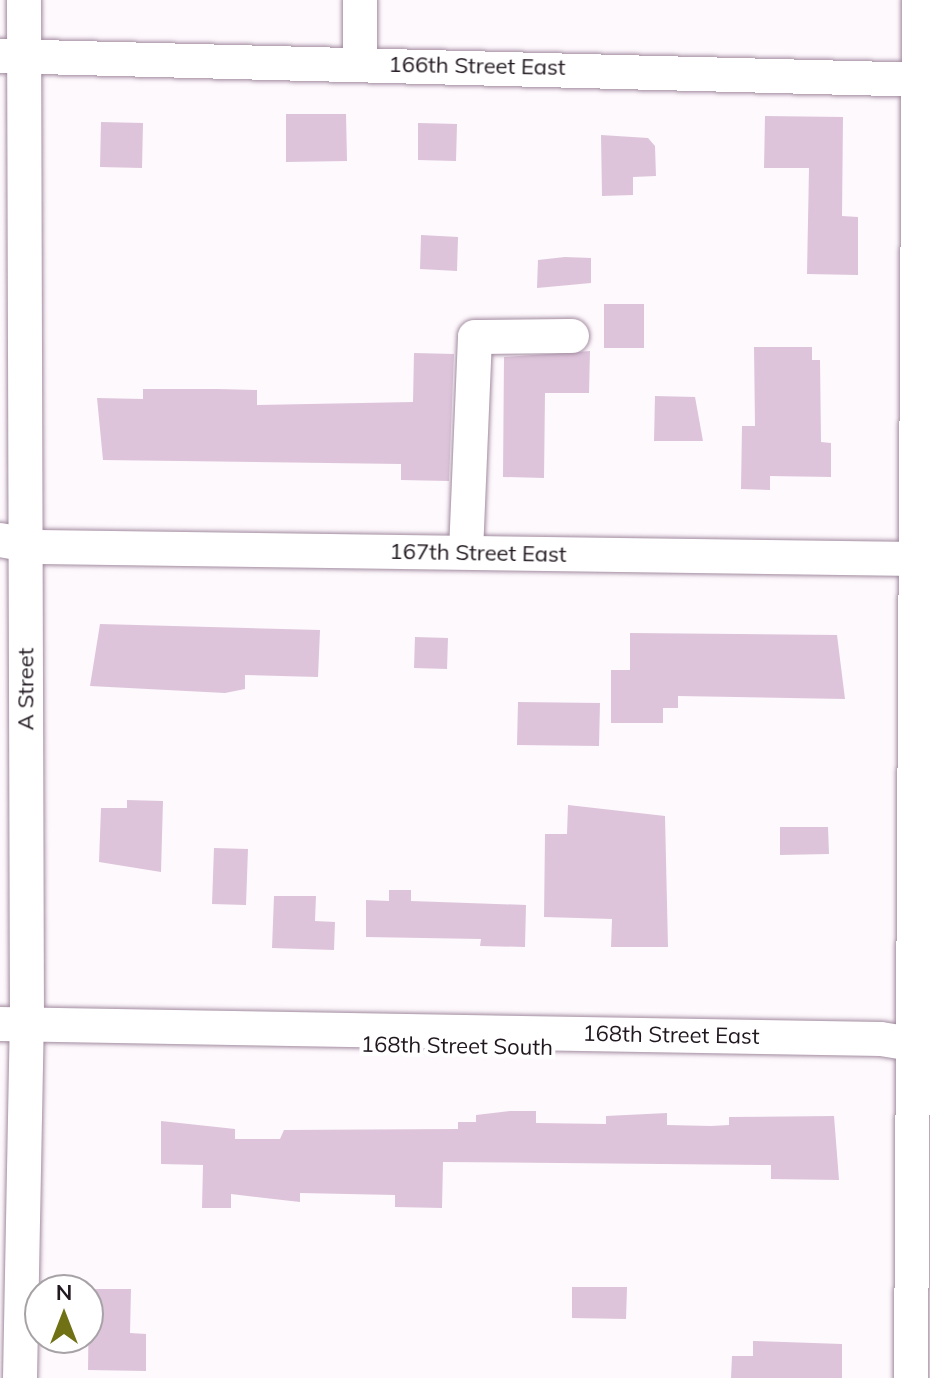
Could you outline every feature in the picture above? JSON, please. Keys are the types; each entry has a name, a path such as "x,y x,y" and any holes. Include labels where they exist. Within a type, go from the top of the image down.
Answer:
{"street":[{"name":"A Street","path":"20,1378 13,1032 12,56 24,0"},
{"path":"360,0 360,63"},
{"path":"911,1378 921,1047 923,801 925,77 919,0"},
{"name":"166th Street East","path":"12,56 925,77"},
{"path":"466,552 475,337 572,336"},
{"name":"167th Street East","path":"13,540 39,547 923,556"},
{"name":"168th Street East","path":"13,1032 866,1039 921,1047"}],"building":[{"path":"286,114 346,114 347,161 286,162"},
{"path":"765,116 843,117 842,216 858,217 858,275 807,274 809,168 764,168"},
{"path":"101,122 143,123 142,168 100,167"},
{"path":"418,123 457,124 456,161 418,160"},
{"path":"601,135 648,138 655,146 656,176 633,177 633,195 602,196"},
{"path":"421,235 458,237 457,271 420,269"},
{"path":"591,258 591,283 537,288 538,260"},
{"path":"604,304 644,304 644,348 604,348"},
{"path":"754,347 812,347 812,360 820,360 821,442 831,443 831,477 770,476 770,490 741,489 742,426 755,426"},
{"path":"590,351 589,393 545,393 544,478 503,477 504,357"},
{"path":"414,353 454,354 449,481 401,480 401,464 103,460 97,398 143,399 143,389 218,389 257,390 257,405 413,402"},
{"path":"655,396 695,397 703,441 654,441"},
{"path":"100,624 320,630 318,677 245,675 245,689 225,693 90,686"},
{"path":"630,633 837,635 845,699 678,696 678,708 663,708 663,723 611,723 611,670 630,670"},
{"path":"415,637 448,638 447,669 414,668"},
{"path":"518,702 600,703 599,746 517,745"},
{"path":"127,800 163,801 161,872 99,862 101,808 127,808"},
{"path":"568,805 665,816 668,947 611,947 612,919 544,917 545,834 567,834"},
{"path":"780,827 828,827 829,854 780,855"},
{"path":"214,848 248,849 246,905 212,904"},
{"path":"389,890 411,890 411,901 526,905 525,947 480,946 481,939 366,937 366,900 389,901"},
{"path":"274,896 316,896 315,921 335,922 334,950 272,948"},
{"path":"536,1111 536,1123 606,1124 606,1116 667,1113 667,1125 711,1126 729,1125 729,1117 834,1116 839,1180 771,1179 771,1165 443,1162 442,1208 395,1207 395,1195 300,1193 300,1202 231,1194 231,1208 202,1208 203,1165 161,1164 161,1121 235,1129 235,1139 280,1139 284,1130 458,1129 458,1122 476,1122 476,1115"},
{"path":"572,1287 627,1287 626,1319 572,1318"},
{"path":"104,1289 131,1289 130,1333 146,1334 146,1371 88,1370 88,1354 104,1354"},
{"path":"753,1341 842,1344 842,1378 731,1378 732,1356 753,1356"}]}
